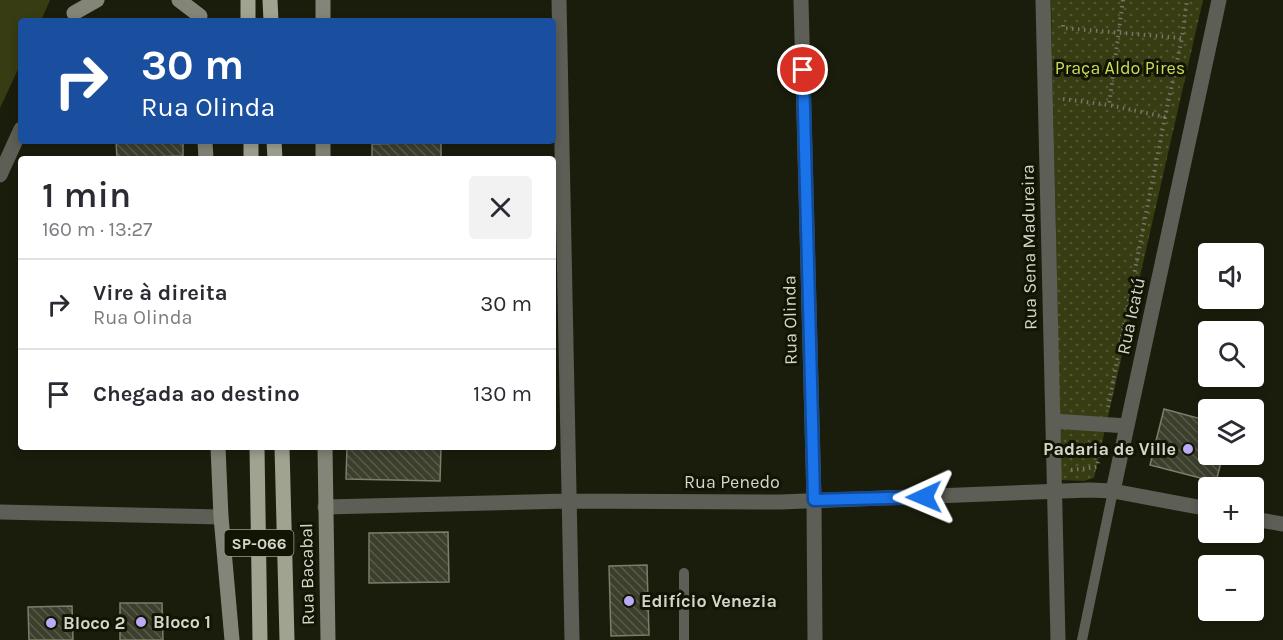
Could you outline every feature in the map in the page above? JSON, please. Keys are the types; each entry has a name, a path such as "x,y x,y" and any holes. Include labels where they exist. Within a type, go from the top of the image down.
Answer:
{"main road":[{"path":"75,12 97,0"},
{"path":"179,0 200,18"},
{"path":"200,0 200,18"},
{"path":"248,0 248,18"},
{"path":"270,0 271,18"},
{"path":"322,0 323,18"},
{"path":"218,450 221,517 232,640"},
{"name":"SP-066","path":"257,450 260,640"},
{"name":"SP-066","path":"282,450 287,640"},
{"name":"Rua Bacabal","path":"325,450 328,640"}],"street":[{"path":"559,0 572,640"},
{"name":"Rua Olinda","path":"801,0 814,500 815,640"},
{"name":"Rua Sena Madureira","path":"1043,0 1058,640"},
{"name":"Rua Icatú","path":"1113,491 1219,0"},
{"path":"0,175 18,136"},
{"path":"1053,421 1127,426"},
{"name":"Rua Penedo","path":"325,507 568,501 814,500 1113,491 1198,507"},
{"path":"0,512 221,517"},
{"path":"1264,521 1283,524"}],"lane":[{"name":"Rua Icatú","path":"1082,640 1113,491"},
{"path":"684,573 684,640"}],"path":[{"path":"1109,105 1123,0"},
{"path":"1062,471 1096,467 1182,38 1187,0"},
{"path":"1063,18 1063,38"},
{"path":"1063,28 1182,38"},
{"path":"1063,90 1063,101 1109,105 1165,117"}],"green space":[{"path":"0,0 50,0 42,18 18,18 18,69 0,108"},
{"name":"Praça Aldo Pires","path":"1051,0 1203,0 1094,478 1084,481 1061,480"}],"building":[{"path":"116,144 183,144 183,156 117,156"},
{"path":"372,144 441,144 441,156 372,156"},
{"path":"1164,409 1198,418 1198,465 1220,465 1217,477 1198,477 1150,465"},
{"path":"347,450 441,450 440,481 346,479"},
{"path":"448,532 449,582 369,583 369,533"},
{"name":"Edifício Venezia","path":"647,565 649,635 611,636 609,566"},
{"name":"Bloco 1","path":"120,603 162,603 163,640 120,640"},
{"name":"Bloco 2","path":"72,606 73,640 29,640 28,607"}],"place":[{"name":"Padaria de Ville","path":"1188,449"},
{"name":"Edifício Venezia","path":"629,601"},
{"name":"Bloco 1","path":"141,622"},
{"name":"Bloco 2","path":"51,623"}],"route":[{"path":"803,70 814,500 924,497"}]}
